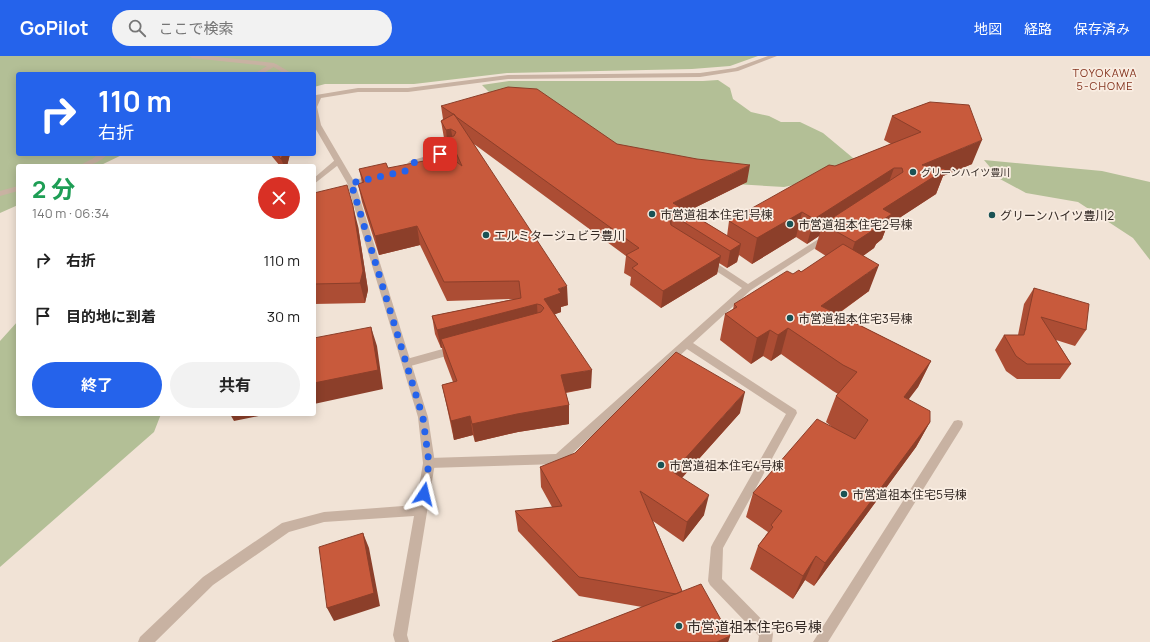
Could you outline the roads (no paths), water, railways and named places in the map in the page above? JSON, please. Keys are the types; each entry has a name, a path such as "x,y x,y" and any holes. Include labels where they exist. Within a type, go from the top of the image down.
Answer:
{"street":[{"path":"192,56 274,65 286,72"},
{"path":"316,94 358,90 408,90 508,78 700,75 736,70 774,56"},
{"path":"261,72 274,65"},
{"path":"316,119 317,125 351,183 423,418 429,463 400,635 402,642"},
{"path":"405,173 413,163 453,150"},
{"path":"87,164 95,161 101,156"},
{"path":"316,180 338,162"},
{"path":"351,183 382,176"},
{"path":"0,194 16,189"},
{"path":"429,463 559,459 688,345 748,288 834,232"},
{"path":"698,255 748,288"},
{"path":"688,345 792,413 717,547 715,582 766,634 765,642"},
{"path":"407,363 468,346"},
{"path":"820,642 958,424"},
{"path":"144,642 208,581 286,527 324,517 421,510"}],"place":[{"name":"グリーンハイツ豊川","path":"913,172"},
{"name":"市営道祖本住宅1号棟","path":"652,214"},
{"name":"グリーンハイツ豊川2","path":"992,215"},
{"name":"市営道祖本住宅2号棟","path":"790,224"},
{"name":"エルミタージュビラ豊川","path":"486,235"},
{"name":"市営道祖本住宅3号棟","path":"790,318"},
{"name":"市営道祖本住宅4号棟","path":"661,465"},
{"name":"市営道祖本住宅5号棟","path":"844,494"},
{"name":"市営道祖本住宅6号棟","path":"679,626"}],"district":[{"name":"TOYOKAWA 5-CHOME","path":"1105,78"}]}
